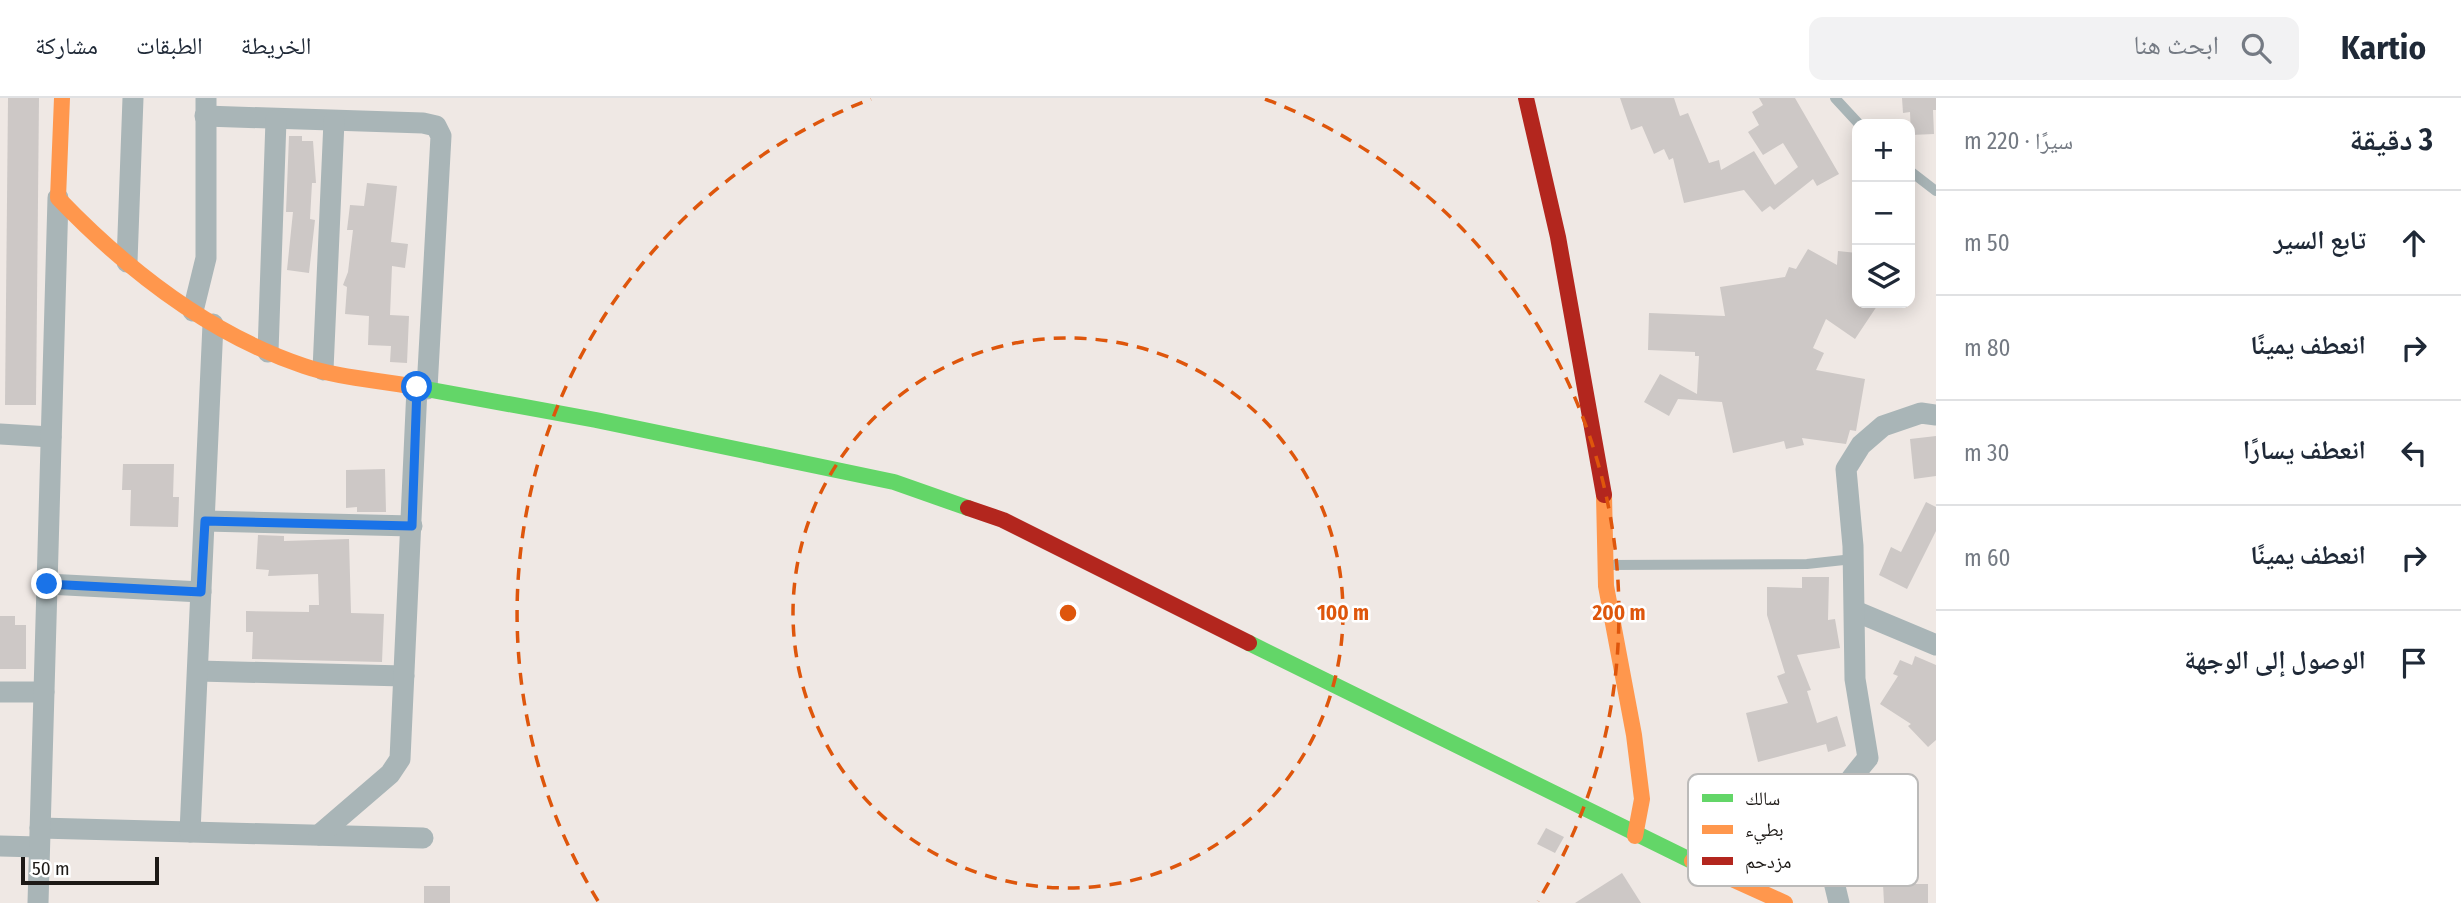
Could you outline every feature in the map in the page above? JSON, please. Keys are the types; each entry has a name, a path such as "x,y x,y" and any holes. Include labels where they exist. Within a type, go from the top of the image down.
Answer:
{"main road":[{"path":"62,98 58,198 85,226 167,296 213,324 268,352 306,367 596,420 894,482 1003,520 1635,836 1688,860"},
{"path":"1526,98 1553,211 1604,496 1606,586 1634,735 1642,799 1635,836"},
{"path":"1747,886 1785,903"}],"street":[{"path":"128,262 133,98"},
{"path":"192,311 206,258 205,107 276,120 423,123 436,126 441,136 412,526 400,759 390,774 318,835"},
{"path":"268,352 276,120"},
{"path":"323,370 334,121"},
{"path":"38,903 58,198"},
{"path":"190,832 213,324"},
{"path":"1856,774 1868,758 1855,679 1853,559 1846,469 1861,445 1883,426 1921,413 1936,415"},
{"path":"0,434 51,437"},
{"path":"205,521 412,526"},
{"path":"47,584 201,592"},
{"path":"1854,611 1936,645"},
{"path":"198,671 404,676"},
{"path":"0,692 44,692"},
{"path":"0,846 40,838 190,832 424,838"},
{"path":"1835,886 1839,903"}],"lane":[{"path":"1835,98 1854,119"},
{"path":"1915,175 1936,191"},
{"path":"1605,565 1807,564 1853,559"}],"building":[{"path":"8,98 39,98 36,405 5,405"},
{"path":"1620,98 1674,98 1680,116 1688,113 1709,163 1719,160 1721,170 1754,151 1775,185 1798,167 1783,143 1763,155 1748,132 1759,125 1752,112 1763,105 1759,98 1795,98 1839,174 1817,186 1813,179 1774,210 1770,206 1762,212 1744,190 1684,203 1673,158 1669,160 1664,149 1654,154 1642,126 1631,130"},
{"path":"1902,98 1936,98 1936,110 1933,110 1934,134 1915,135 1915,119 1910,119 1910,112 1903,113"},
{"path":"289,136 302,136 302,141 313,141 316,183 312,183 310,219 315,220 309,273 287,270 293,212 286,212"},
{"path":"367,183 397,186 391,242 408,244 405,268 392,266 390,315 409,316 407,363 390,362 391,346 368,345 369,316 345,314 347,287 343,285 348,272 353,230 347,230 350,205 364,206"},
{"path":"1808,249 1837,265 1838,251 1852,252 1852,308 1876,308 1855,339 1826,319 1813,348 1824,353 1816,370 1865,379 1856,431 1850,430 1846,444 1802,438 1804,445 1786,449 1784,441 1733,453 1722,402 1678,399 1669,416 1644,402 1660,374 1697,394 1699,356 1695,356 1695,352 1648,350 1649,313 1725,316 1720,287 1785,277 1789,267 1796,269"},
{"path":"1936,436 1936,476 1914,479 1910,439"},
{"path":"123,464 174,464 173,497 179,497 178,527 130,526 131,490 122,490"},
{"path":"385,469 386,512 357,512 357,507 346,508 346,470"},
{"path":"1926,502 1936,507 1936,531 1907,589 1879,575 1891,547 1901,552"},
{"path":"258,535 284,536 284,541 349,539 351,613 384,614 382,662 252,659 253,632 246,632 246,611 309,612 309,605 319,605 318,574 268,576 269,570 256,569"},
{"path":"1802,577 1829,577 1828,620 1835,619 1840,648 1797,655 1811,690 1807,691 1817,723 1837,716 1846,746 1828,752 1826,744 1758,762 1746,713 1788,703 1777,676 1785,673 1767,615 1767,587 1802,588"},
{"path":"0,616 15,616 15,625 26,625 26,669 0,669"},
{"path":"1915,656 1936,665 1936,740 1928,747 1908,726 1911,724 1880,704 1898,676 1893,674 1900,660 1912,665"},
{"path":"1546,828 1564,837 1555,853 1537,844"},
{"path":"1622,873 1641,903 1575,903"},
{"path":"1928,884 1928,903 1884,903 1883,886"},
{"path":"424,886 450,886 450,903 424,903"}],"traffic: fast":[{"path":"415,387 596,420 894,482 968,508"},
{"path":"1249,643 1688,859"}],"traffic: slow":[{"path":"62,98 58,198 84,225 141,274 203,318 269,353 331,373 415,387"},
{"path":"1604,495 1606,586 1634,735 1642,799 1635,836"},
{"path":"1747,886 1785,903"}],"traffic: jam":[{"path":"1526,98 1558,237 1604,495"},
{"path":"968,508 1003,520 1249,643"}],"route":[{"path":"47,584 201,592 205,521 412,526 417,387"}]}
